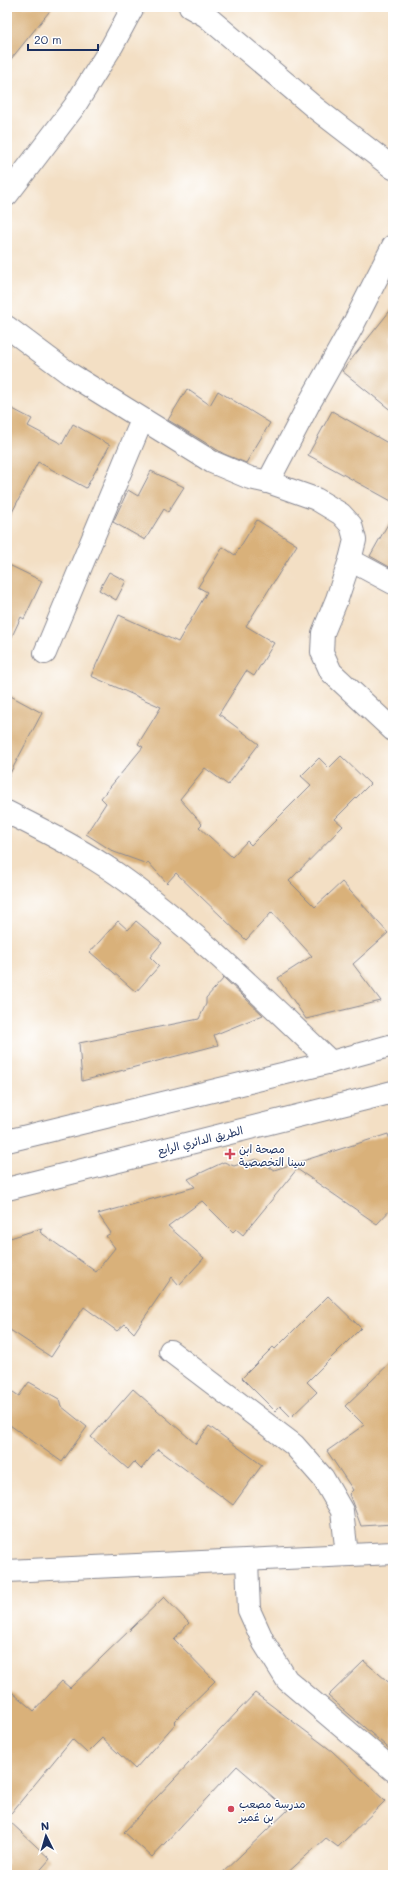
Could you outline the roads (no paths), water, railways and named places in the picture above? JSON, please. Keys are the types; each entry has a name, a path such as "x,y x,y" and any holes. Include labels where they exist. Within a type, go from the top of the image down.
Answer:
{"street":[{"path":"7,195 74,107 112,46 133,7"},
{"path":"190,7 206,16 314,107 393,168"},
{"path":"268,482 311,400 352,327 393,246"},
{"path":"7,327 70,374 212,462 250,478 268,482 316,499 341,514 351,526 354,540 350,560 337,599 323,633 322,652 331,672 393,730"},
{"path":"46,653 142,420"},
{"path":"350,560 393,583"},
{"path":"7,812 58,838 117,874 190,930 331,1062"},
{"path":"7,1141 331,1062 393,1045"},
{"name":"الطريق الدائري الرابع","path":"7,1189 393,1092"},
{"path":"170,1351 294,1446 323,1478 342,1511 348,1555"},
{"path":"7,1571 393,1553"},
{"path":"246,1561 248,1610 264,1643 287,1680 393,1770"}],"place":[{"name":"مصحة ابن سينا التخصصية","path":"230,1154"},
{"name":"مدرسة مصعب بن عُمير","path":"231,1809"}]}
